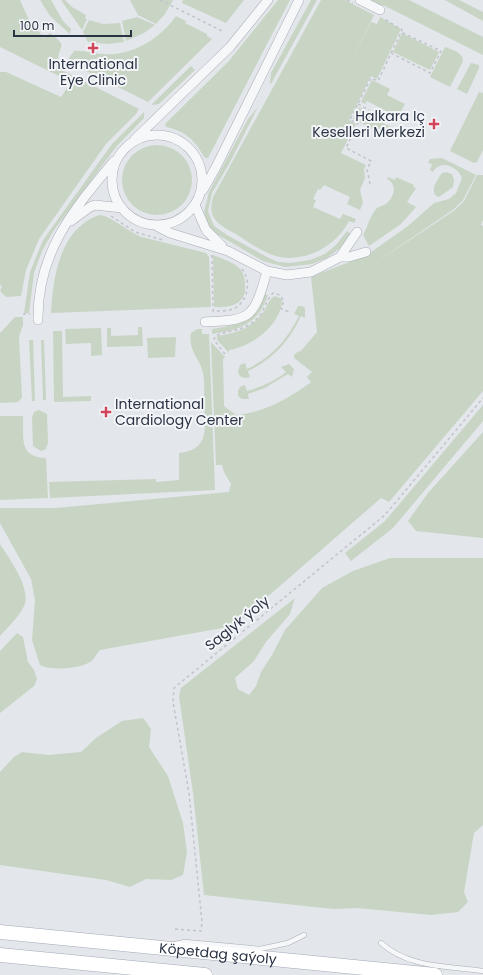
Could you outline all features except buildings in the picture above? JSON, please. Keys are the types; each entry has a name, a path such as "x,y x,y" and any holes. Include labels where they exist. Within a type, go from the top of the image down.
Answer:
{"main road":[{"name":"Köpetdag şaýoly","path":"0,932 435,975"},
{"name":"Köpetdag şaýoly","path":"0,955 205,975"}],"street":[{"path":"38,317 43,273 55,241 65,225 118,156 230,47 268,0"},
{"path":"154,225 166,224 177,220 187,214 195,205 216,167 299,0"},
{"path":"357,2 379,12"},
{"path":"133,142 144,136 156,135 169,136 180,141 190,149 197,159 201,170 202,182 200,194"},
{"path":"118,156 113,169 112,183 115,196 122,208 136,220 154,225 170,233 228,251 267,271 287,275 311,272 340,257 350,257 366,252"},
{"path":"65,225 95,205 122,208"},
{"path":"195,205 206,230 228,251"},
{"path":"340,257 357,232"},
{"path":"205,322 238,318 248,314 258,298 267,271"}],"lane":[{"path":"154,947 185,942 260,949 288,944 304,935"},
{"path":"381,944 395,955 417,963 483,970"},
{"path":"124,967 139,975"}],"path":[{"path":"160,0 222,31"},
{"path":"347,0 357,2"},
{"path":"370,184 367,170 371,161 346,148 358,123 350,120 371,78 378,81 401,32 401,28 379,12"},
{"path":"391,53 430,73 441,51 401,32"},
{"path":"358,104 369,110"},
{"path":"107,214 135,232 169,241"},
{"path":"218,255 212,253 213,311 234,308 245,298 247,279 242,269 236,264"},
{"path":"23,314 38,317"},
{"name":"Saglyk ýoly","path":"175,929 201,931 202,916 189,793 173,702 174,688 385,515 483,398"}],"green space":[{"path":"0,0 20,0 29,20 44,38 50,33 61,43 62,46 58,61 62,70 139,109 136,114 106,144 39,239 26,270 21,296 6,297 0,291 2,286 0,285 0,72 6,72 61,97 71,82 0,47"},
{"path":"40,0 51,0 63,21 71,29 70,34 50,16"},
{"path":"61,0 65,0 72,7 86,15 85,18 87,19 82,30"},
{"path":"130,0 173,0 165,14 156,24 138,15"},
{"path":"183,0 244,0 226,23 182,3"},
{"path":"278,0 290,0 208,158 205,158 194,142 179,131 166,127 165,124 228,62"},
{"path":"311,0 317,0 271,84 271,73"},
{"path":"321,0 345,0 374,15 349,65 371,22 377,24 380,17 401,29 377,79 371,76 349,120 356,124 341,153 366,165 364,169 365,178 360,190 363,202 360,210 347,204 350,197 324,185 320,190 318,189 313,199 316,200 313,207 340,219 343,214 356,219 354,223 349,221 344,230 337,237 320,250 300,257 280,257 269,254 216,221 211,210 212,203 213,197"},
{"path":"369,0 409,0 483,37 483,55 383,5 382,6"},
{"path":"445,0 459,0 483,12 483,21"},
{"path":"176,16 186,21 185,23 207,34 207,36 212,39 148,102 70,63 69,58 74,51 113,54 124,53 144,45 162,32"},
{"path":"137,17 155,25 144,33 126,41 122,21"},
{"path":"89,20 103,24 120,23 124,42 108,44 88,42 83,32"},
{"path":"402,33 439,52 430,70 393,52"},
{"path":"445,47 459,53 463,58 463,61 450,87 430,77"},
{"path":"471,63 479,65 479,68 467,94 457,89"},
{"path":"191,66 195,70 159,104 151,105"},
{"path":"372,80 390,89 387,95 405,104 398,117 367,101 365,104 361,102"},
{"path":"479,92 483,93 483,150 477,162 474,163 450,151"},
{"path":"258,107 229,164 212,193 208,211 214,226 227,235 278,262 290,263 310,260 325,254 336,245 347,231 351,234 340,248 327,258 312,264 285,267 263,261 215,233 207,222 204,212 209,192 248,119"},
{"path":"359,107 363,109 361,112 393,128 389,137 353,119"},
{"path":"144,112 144,118 116,147 54,230 42,251 34,273 29,313 24,313 30,272 43,240 112,144"},
{"path":"150,145 164,145 177,151 186,160 192,173 190,193 182,205 164,215 150,215 137,209 128,200 122,187 122,173 128,160 137,151"},
{"path":"442,158 476,175 463,200 454,209 372,265 455,210 464,201 477,175 483,175 483,220 481,225 483,226 483,391 389,502 381,498 242,619 228,627 100,650 91,661 72,668 58,669 40,665 32,640 35,600 31,579 0,523 0,508 56,508 229,492 231,484 222,465 216,465 211,342 225,357 223,359 224,406 236,415 257,411 276,404 311,382 307,377 312,372 294,358 294,355 299,351 300,352 317,332 311,277 367,255 408,226 434,203 449,199 456,193 462,178 453,167 444,165 436,168 433,172 430,170 432,164 428,163 430,159"},
{"path":"446,172 452,174 454,180 453,187 439,197 435,195 434,187 442,173"},
{"path":"388,177 395,180 396,177 414,185 413,187 416,188 407,202 416,207 401,224 369,246 363,235 370,218 376,209 390,200 393,194 394,187 387,179"},
{"path":"99,215 114,221 142,237 206,253 209,257 211,307 51,313 57,269 67,242 75,231 86,222"},
{"path":"213,255 235,265 243,273 245,291 243,297 236,304 226,307 214,307"},
{"path":"264,294 268,295 264,305 254,319 240,328 212,334 212,329 232,326 244,320"},
{"path":"275,296 282,299 281,308 271,325 256,339 238,348 229,350 229,353 217,340 217,336 244,329 249,326 259,317 270,300"},
{"path":"298,306 305,308 305,318 301,316 286,342 273,355 248,371 250,377 241,377 238,372 240,365 245,363 247,369 256,364 278,347 284,340 299,316 294,314"},
{"path":"15,317 23,317 23,325 19,337 22,398 18,402 0,403 0,333"},
{"path":"138,327 142,327 143,346 107,347 107,328 111,328 111,336 138,335"},
{"path":"101,328 102,355 91,356 91,343 66,344 65,329"},
{"path":"197,329 202,329 202,334 209,334 215,490 50,498 49,482 156,479 156,482 179,480 179,453 189,451 201,443 205,429 204,377 202,368 191,345 191,333"},
{"path":"53,331 62,331 63,397 91,396 91,401 54,402"},
{"path":"176,337 175,357 148,358 147,338"},
{"path":"29,340 33,340 35,401 32,401"},
{"path":"41,340 44,340 46,400 43,400"},
{"path":"289,364 294,369 292,377 288,374 265,388 248,394 249,399 242,399 238,396 240,387 245,385 247,391 268,383 286,372 281,367"},
{"path":"483,405 483,421 393,528 351,561 345,553 385,521"},
{"path":"39,410 47,414 48,443 46,449 41,451 33,446 32,418 34,412"},
{"path":"0,416 23,416 23,438 27,450 37,457 46,458 48,498 0,500"},
{"path":"483,432 483,538 416,531 408,521 428,493"},
{"path":"0,544 14,565 25,591 26,599 19,614 0,636"},
{"path":"390,558 483,558 483,825 474,833 464,892 468,902 458,912 431,915 357,908 333,909 204,895 193,793 179,696 181,688 295,598 290,614 266,642 254,661 235,678 238,689 249,695 256,686 261,672 285,630 322,588 353,571"},
{"path":"17,633 23,637 28,662 34,670 37,679 34,686 0,713 0,651"},
{"path":"143,718 151,729 149,747 168,776 183,823 187,852 183,875 171,880 146,879 130,887 106,880 0,865 0,772 14,757 22,752 48,755 81,752 96,738 122,721"}],"place":[{"name":"International Eye Clinic","path":"93,48"},
{"name":"Halkara Iç Keselleri Merkezi","path":"434,124"},
{"name":"International Cardiology Center","path":"106,412"}]}
